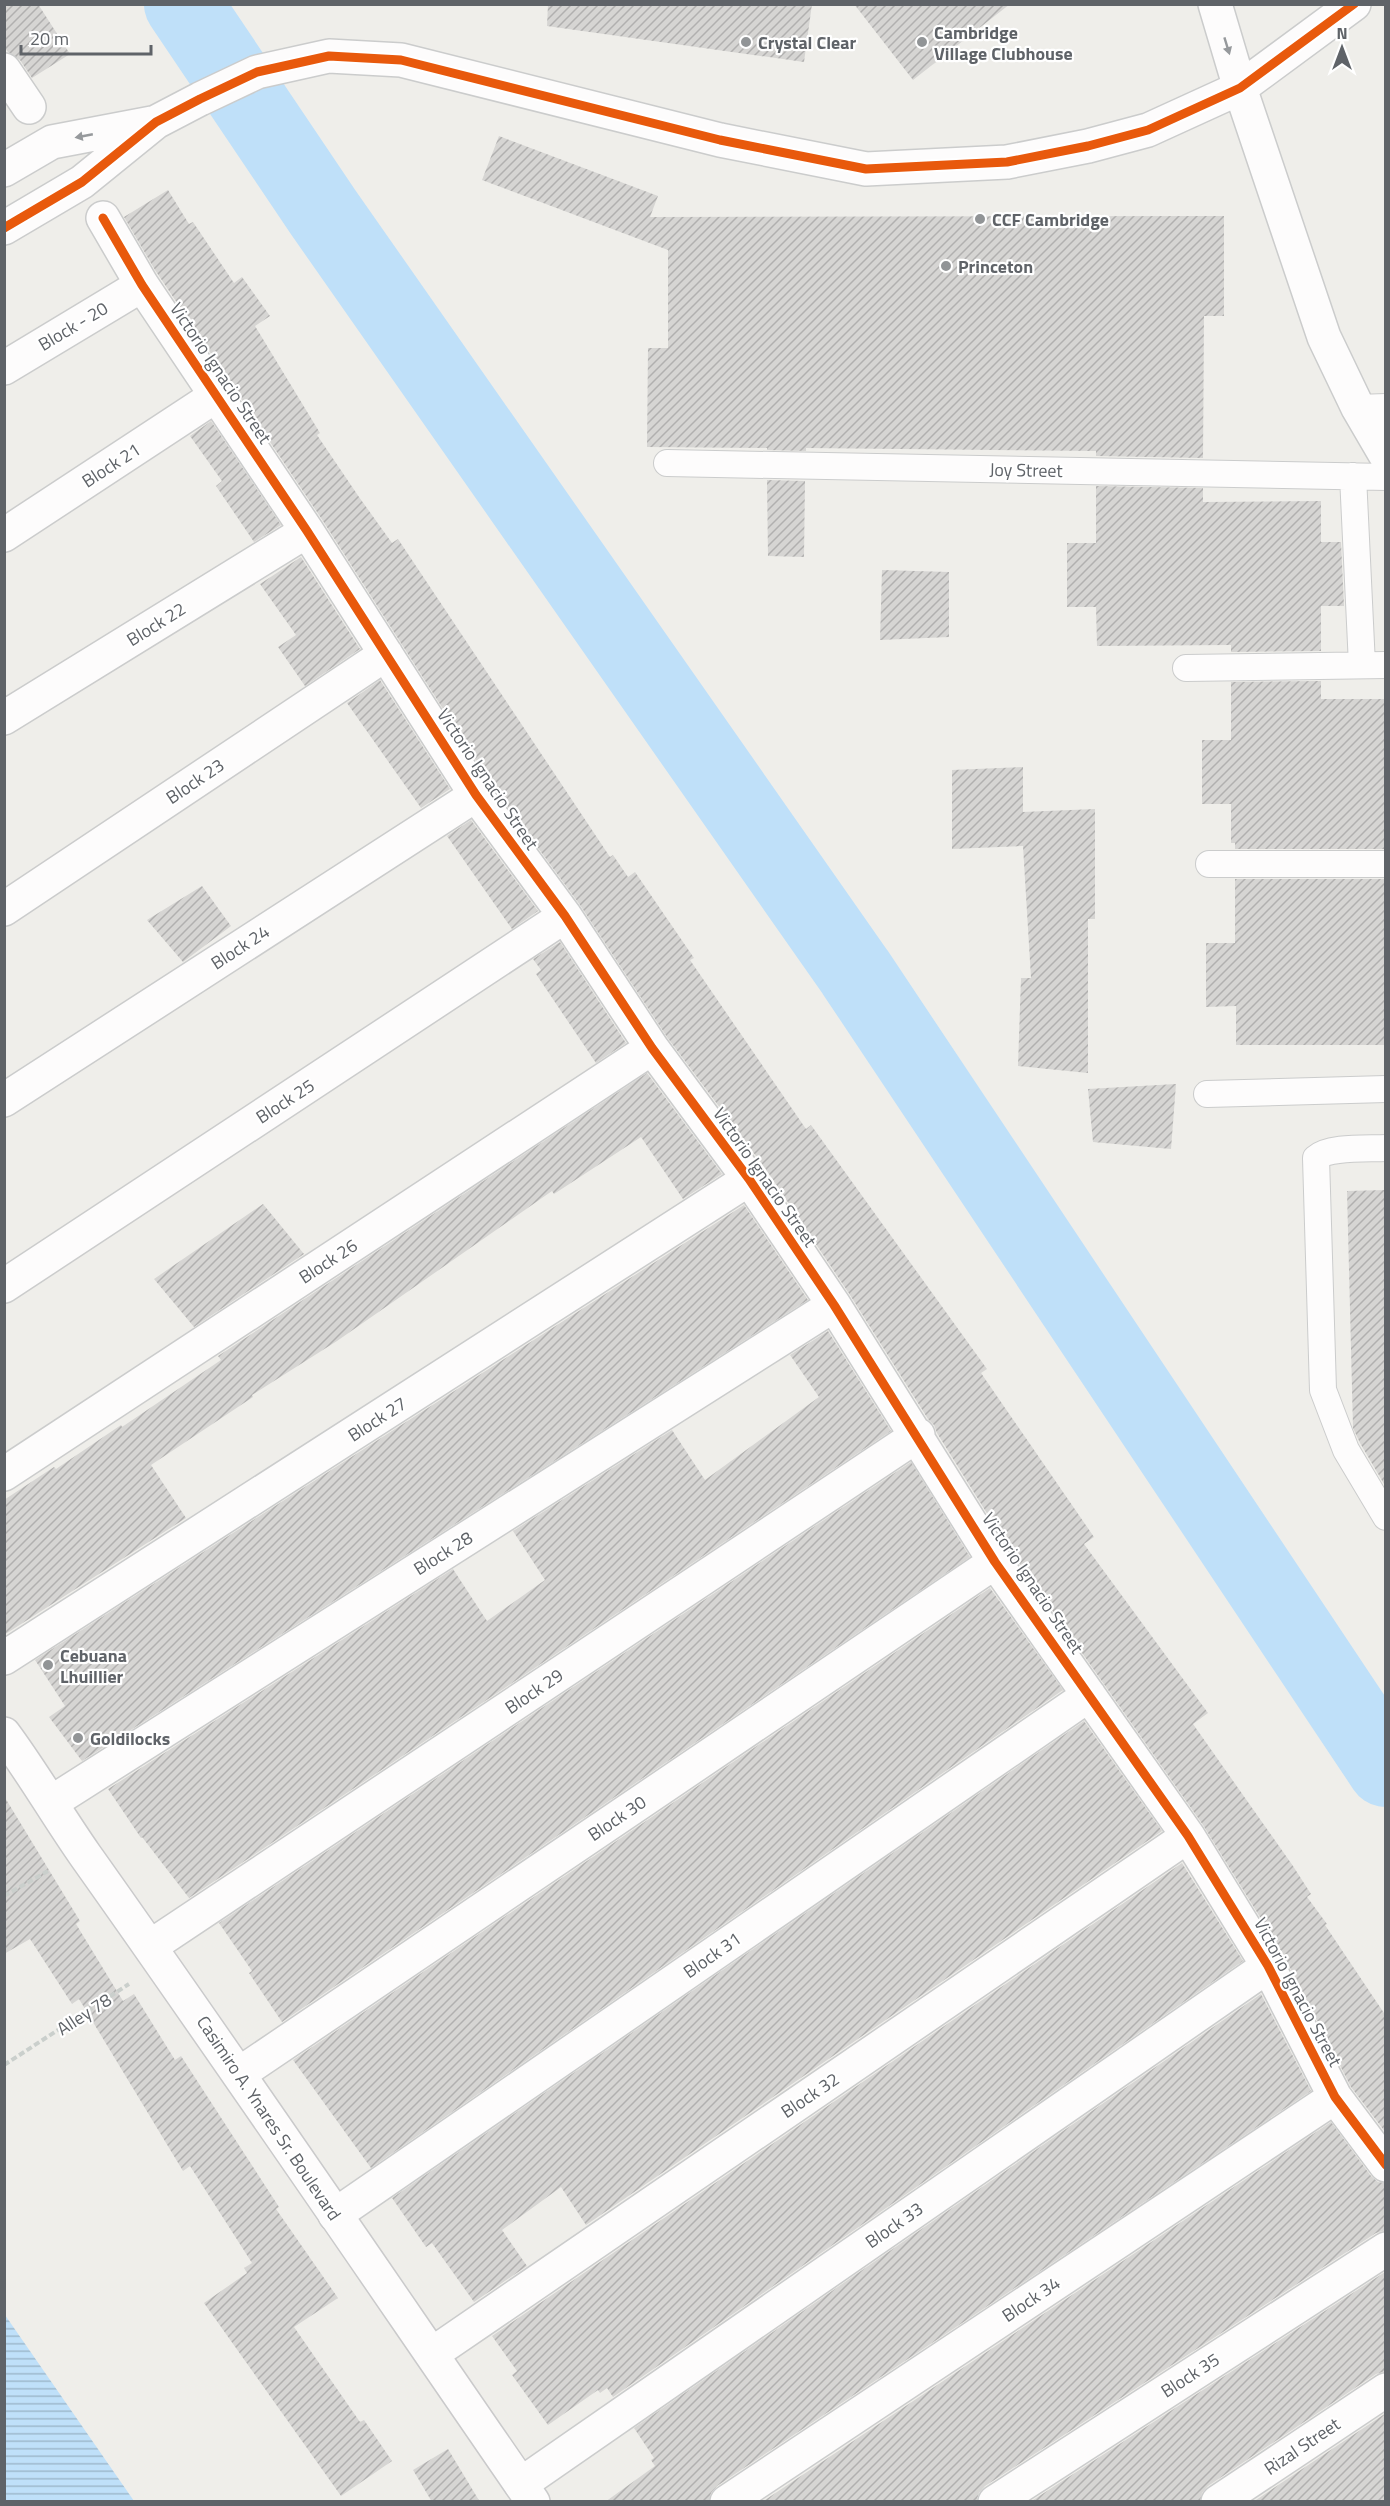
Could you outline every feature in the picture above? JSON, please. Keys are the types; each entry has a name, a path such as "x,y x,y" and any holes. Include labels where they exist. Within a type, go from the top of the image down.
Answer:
{"street":[{"path":"1215,4 1240,88 1324,337 1372,407 1385,460"},
{"path":"4,228 82,183 156,122 257,72 329,56 401,60 720,140 866,170 1007,162 1088,146 1148,130 1240,88 1354,4"},
{"path":"4,70 29,107"},
{"path":"4,170 52,142 156,122"},
{"name":"Victorio Ignacio Street","path":"103,218 142,285 307,531 476,795 565,916 652,1048 748,1179 834,1305 918,1435 995,1562 1188,1836 1268,1966 1335,2097 1386,2165"},
{"name":"Block - 20","path":"4,368 142,285"},
{"name":"Block 21","path":"4,535 217,395"},
{"name":"Block 22","path":"4,718 307,531"},
{"name":"Block 23","path":"4,909 386,654"},
{"name":"Block 24","path":"4,1100 476,795"},
{"name":"Block 25","path":"4,1286 565,916"},
{"name":"Block 26","path":"4,1474 652,1048"},
{"name":"Block 27","path":"4,1659 748,1179"},
{"name":"Block 28","path":"52,1802 834,1305"},
{"name":"Block 29","path":"157,1955 918,1435"},
{"name":"Block 30","path":"239,2074 995,1562"},
{"name":"Block 31","path":"336,2215 1089,1695"},
{"name":"Casimiro A. Ynares Sr. Boulevard","path":"4,1734 527,2493"},
{"name":"Block 32","path":"432,2354 1188,1836"},
{"name":"Block 33","path":"527,2493 1268,1966"},
{"name":"Block 34","path":"728,2502 1335,2097"},
{"name":"Block 35","path":"995,2502 1386,2249"},
{"name":"Rizal Street","path":"1218,2502 1386,2390"}],"lane":[{"name":"Joy Street","path":"668,463 1353,476 1385,460"},
{"path":"1186,668 1374,665 1353,476"},
{"path":"1209,864 1386,864"},
{"path":"1207,1094 1386,1089"},
{"path":"1386,1148 1322,1152 1316,1158 1323,1390 1346,1450 1386,1517"}],"path":[{"path":"4,1896 83,1851"}],"water":[{"path":"5,2315 134,2501 5,2501"}],"building":[{"path":"4,4 38,4 70,54 32,78 20,60 4,47"},
{"path":"548,4 812,4 804,62 547,26"},
{"name":"Cambridge Village Clubhouse","path":"854,4 1010,4 913,80"},
{"path":"499,136 658,196 650,217 1224,216 1224,316 1204,316 1203,458 1096,456 1096,451 806,448 806,451 767,450 767,448 647,447 648,348 668,348 668,250 482,180"},
{"path":"168,190 189,224 193,222 234,283 242,277 270,316 255,326 320,433 317,435 359,497 392,543 398,539 610,857 613,855 628,877 635,872 694,958 690,960 806,1129 811,1125 987,1369 981,1373 1094,1537 1084,1544 1208,1713 1193,1724 1293,1866 1311,1894 1307,1897 1386,2016 1386,2133 1351,2087 1284,1956 1203,1825 1011,1552 934,1425 765,1168 667,1037 580,905 491,784 323,521 155,270 124,217"},
{"path":"211,421 281,525 254,542 216,486 222,481 190,436"},
{"path":"767,480 805,481 804,557 768,556"},
{"path":"1096,486 1203,488 1203,502 1321,501 1321,542 1341,542 1344,606 1321,606 1321,651 1231,652 1231,645 1097,646 1096,607 1067,607 1067,543 1096,543"},
{"path":"301,557 360,649 305,686 278,647 296,635 260,584"},
{"path":"882,570 949,572 949,637 880,640"},
{"path":"380,680 450,789 421,808 347,703"},
{"path":"1321,681 1321,699 1386,699 1386,849 1235,849 1235,843 1231,843 1231,804 1202,804 1202,740 1231,740 1231,682"},
{"path":"1023,767 1023,812 1095,809 1095,919 1088,919 1088,1073 1018,1066 1021,978 1031,978 1023,846 952,849 952,770"},
{"path":"471,820 538,911 512,929 447,836"},
{"path":"1235,879 1386,879 1386,1045 1236,1045 1236,1006 1206,1007 1206,943 1235,943"},
{"path":"202,886 231,926 183,962 147,920"},
{"path":"560,942 626,1043 596,1063 536,974 541,970 533,959"},
{"path":"647,1073 722,1174 683,1199 641,1137 554,1194 552,1191 337,1341 252,1395 253,1397 151,1465 186,1518 4,1635 4,1500 54,1467 56,1469 121,1425 122,1427 221,1360 218,1356"},
{"path":"1176,1084 1171,1149 1093,1142 1088,1089"},
{"path":"1386,1190 1386,1484 1384,1484 1353,1428 1347,1191"},
{"path":"263,1204 304,1254 194,1327 154,1279"},
{"path":"744,1205 808,1300 82,1761 49,1717 65,1706 35,1660"},
{"path":"828,1331 891,1431 189,1898 141,1838 108,1789 453,1569 487,1621 545,1580 513,1531 672,1430 705,1480 819,1397 790,1355"},
{"path":"911,1462 970,1557 282,2022 249,1973 252,1971 219,1923"},
{"path":"990,1588 1063,1690 371,2168 293,2060"},
{"path":"1084,1721 1162,1831 586,2225 561,2187 502,2230 527,2266 474,2302 432,2243 426,2247 392,2198"},
{"path":"4,1796 80,1921 76,1924 123,2001 134,1994 175,2060 181,2056 279,2207 276,2209 338,2298 294,2327 360,2422 364,2420 392,2461 341,2496 204,2303 247,2273 244,2268 252,2263 190,2166 183,2171 79,1999 72,2004 30,1939 4,1954"},
{"path":"1182,1863 1243,1961 613,2397 607,2388 600,2393 598,2390 548,2425 512,2375 517,2371 492,2336"},
{"path":"1261,1994 1311,2091 717,2486 711,2493 709,2502 605,2502 655,2466 651,2460 654,2458 634,2428"},
{"path":"1331,2122 1371,2176 1378,2182 1386,2183 1386,2230 1376,2233 985,2486 976,2502 762,2502"},
{"path":"1385,2272 1386,2371 1376,2374 1208,2486 1202,2493 1200,2502 1030,2502"},
{"path":"1386,2413 1386,2502 1253,2502"},
{"path":"448,2449 480,2502 432,2502 413,2470"}],"waterway":[{"path":"183,4 323,212 855,972 1386,1768"}],"cycle path":[{"path":"4,228 82,182 156,122 257,72 329,56 401,60 720,140 866,169 1007,162 1088,146 1148,130 1240,88 1354,4"},
{"path":"103,218 142,285 307,531 476,795 565,916 652,1048 749,1179 834,1305 995,1562 1188,1836 1268,1966 1335,2097 1386,2165"}],"place":[{"name":"Crystal Clear","path":"746,42"},
{"name":"Cambridge Village Clubhouse","path":"922,42"},
{"name":"CCF Cambridge","path":"980,219"},
{"name":"Princeton","path":"946,266"},
{"name":"Cebuana Lhuillier","path":"48,1665"},
{"name":"Goldilocks","path":"78,1738"}]}
